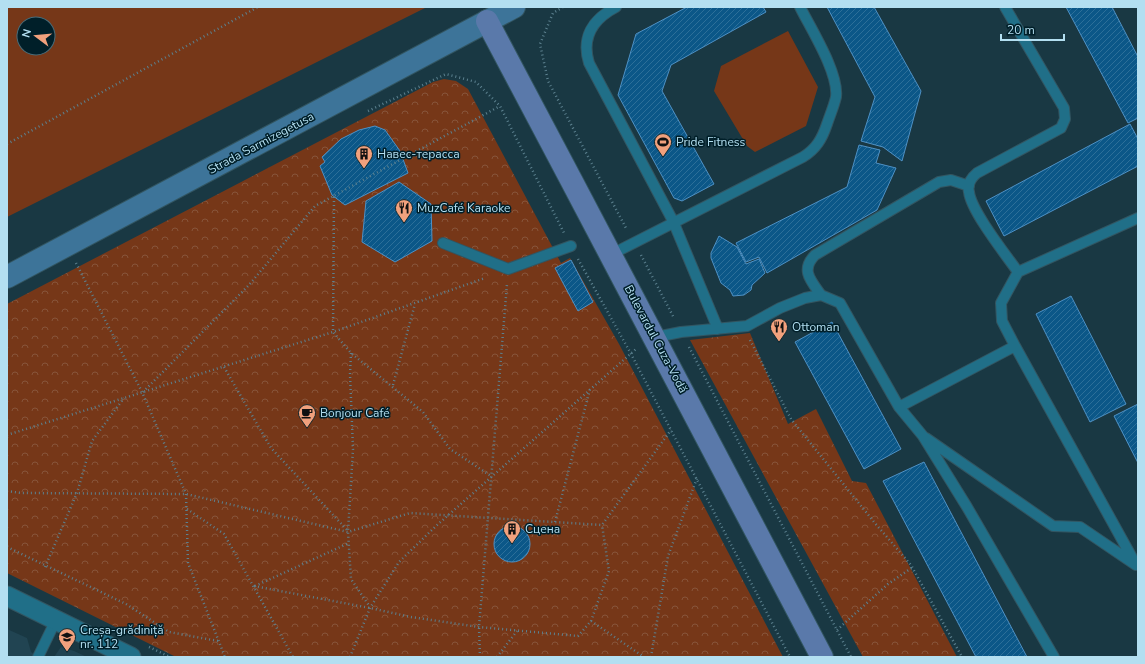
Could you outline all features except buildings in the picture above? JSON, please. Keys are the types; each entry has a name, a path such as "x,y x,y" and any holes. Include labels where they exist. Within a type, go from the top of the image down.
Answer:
{"main road":[{"name":"Strada Sarmizegetusa","path":"7,277 514,7"},
{"name":"Bulevardul Cuza-Vodă","path":"487,21 610,255 656,337 822,657"}],"street":[{"path":"7,596 131,657"}],"lane":[{"path":"616,7 598,19 586,42 586,52 589,63 673,222 718,328"},
{"path":"610,255 673,222 752,184 812,152 818,145 836,98 835,78 800,7"},
{"path":"1005,7 1060,98 1064,108 1065,119 1061,128 977,173 969,186 969,193 975,209 1018,272"},
{"path":"821,295 810,278 807,269 809,261 815,255 939,182 951,180 969,186"},
{"path":"1137,566 1015,346 1002,320 1001,303 1018,272 1138,218"},
{"path":"443,243 508,270 571,246"},
{"path":"656,337 681,332 747,326 780,308 805,298 821,295 832,298 840,303 899,407 923,436 967,507 1054,657"},
{"path":"899,407 1015,346"},
{"path":"923,436 1053,526 1080,526 1137,566"},
{"path":"38,657 56,620"}],"path":[{"path":"7,144 258,7"},
{"path":"476,82 500,106 571,246 630,352 790,657"},
{"path":"142,392 249,285 315,206 500,106"},
{"path":"334,196 332,332 351,353 393,385 423,412 450,449 491,476"},
{"path":"76,263 142,392 186,494 188,563 225,657"},
{"path":"7,434 332,332 508,270 479,627 480,657"},
{"path":"393,385 415,304"},
{"path":"743,326 791,419 874,522 913,567 962,657"},
{"path":"350,657 370,608 399,562 491,476 630,352 656,337"},
{"path":"351,353 350,374 353,448 348,532 351,579 370,608"},
{"path":"224,366 271,448 348,532"},
{"path":"555,522 590,388"},
{"path":"45,567 77,493 92,441 124,398"},
{"path":"254,586 370,608 411,618 479,627 578,636 591,621 609,572 602,525 671,430"},
{"path":"651,657 668,556 697,478"},
{"path":"7,491 22,493 186,494 348,532 410,513 602,525"},
{"path":"186,509 224,534 293,657"},
{"path":"254,586 349,543"},
{"path":"7,547 45,567 126,604 169,632 218,641"},
{"path":"837,630 888,584 913,567"},
{"path":"591,621 644,657"},
{"path":"497,657 517,631"}],"shaded area":[{"path":"7,629 27,638 31,652 38,657 7,657"},
{"name":"Creșa-grădiniță nr. 112","path":"61,647 74,651 87,657 54,657"}],"green space":[{"path":"7,7 427,7 7,217"},
{"path":"788,31 818,87 806,126 755,152 747,146 714,91 721,66"},
{"path":"444,79 456,81 468,89 561,263 570,258 619,344 783,657 176,657 7,573 7,304 433,82"},
{"path":"750,333 788,424 816,409 852,481 866,483 957,657 863,657 690,340"}],"place":[{"name":"Pride Fitness","path":"663,157"},
{"name":"Навес-терасса","path":"364,169"},
{"name":"MuzCafé Karaoke","path":"404,223"},
{"name":"Ottoman","path":"779,342"},
{"name":"Bonjour Café","path":"307,428"},
{"name":"Сцена","path":"512,544"},
{"name":"Creșa-grădiniță nr. 112","path":"67,652"}]}
